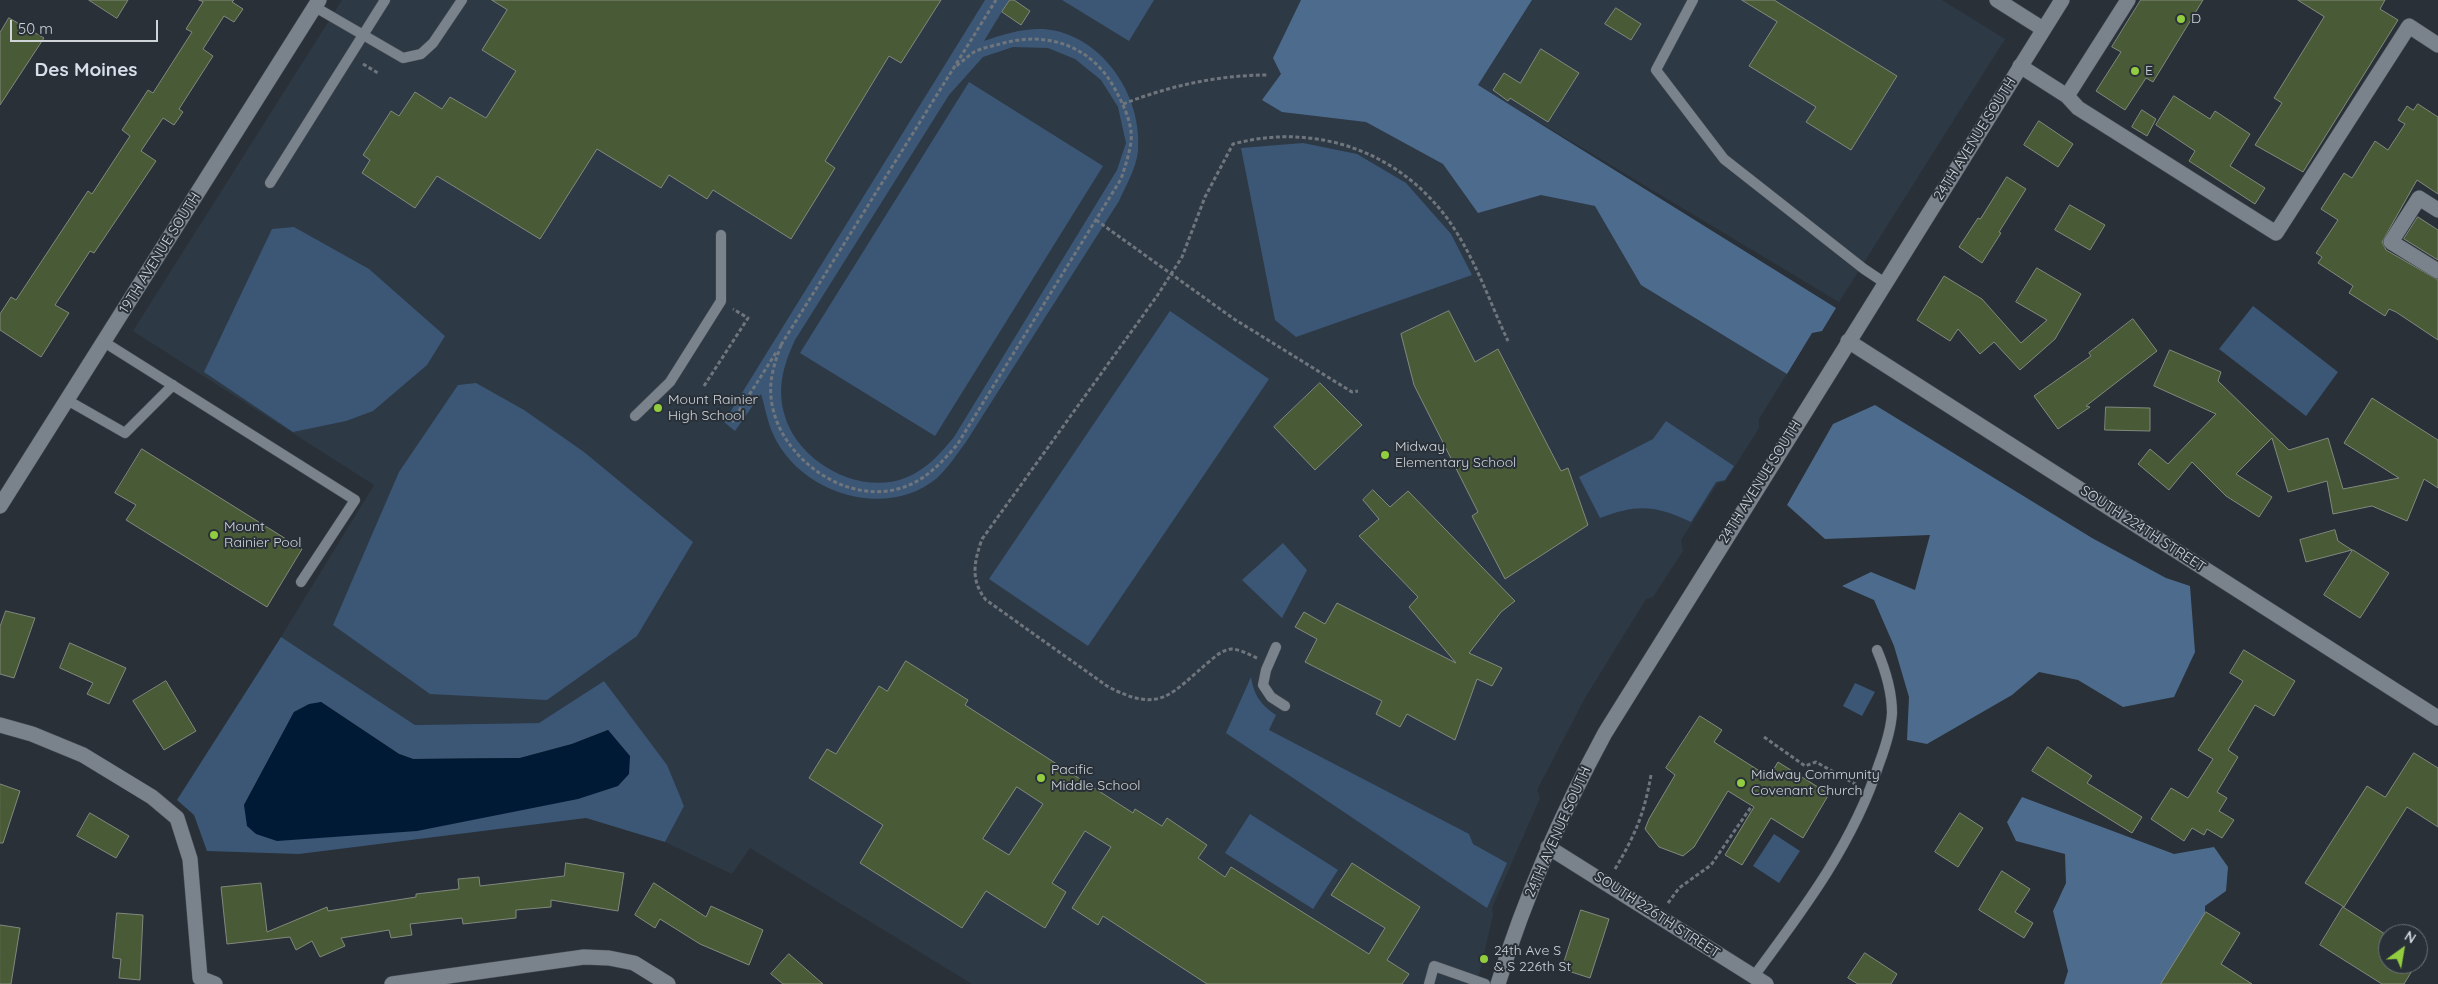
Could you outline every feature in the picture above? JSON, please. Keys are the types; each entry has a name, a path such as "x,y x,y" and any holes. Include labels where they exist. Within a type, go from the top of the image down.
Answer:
{"street":[{"path":"1997,0 2043,29"},
{"name":"24TH AVENUE SOUTH","path":"1498,984 1517,926 1548,847 1585,770 1622,704 2062,0"},
{"path":"2067,96 2128,0"},
{"name":"19TH AVENUE SOUTH","path":"0,506 317,3"},
{"path":"2020,66 2067,96 2078,108 2276,233 2409,26 2438,45"},
{"path":"2438,210 2419,198 2391,242 2438,271"},
{"name":"SOUTH 224TH STREET","path":"1848,341 2438,718"},
{"path":"0,726 32,734 83,755 152,797 177,818 190,859 204,982"},
{"name":"SOUTH 226TH STREET","path":"1548,847 1760,980"},
{"path":"392,984 584,957 609,958 634,963 668,984"}],"lane":[{"path":"270,182 385,0"},
{"path":"317,3 403,58 421,54 433,43 462,0"},
{"path":"1693,0 1656,70 1724,159 1864,269 1885,282"},
{"path":"635,416 670,382 721,301 721,234"},
{"path":"104,342 355,500 301,582"},
{"path":"67,400 125,433 172,385"},
{"path":"1276,647 1264,684 1272,697 1285,706"},
{"path":"1760,980 1826,876 1869,792 1887,741 1892,713 1887,678 1877,650"},
{"path":"1429,984 1434,966 1485,984"}],"path":[{"path":"732,422 996,0"},
{"path":"780,345 772,370 771,398 777,420 786,440 803,460 822,475 842,486 861,491 885,492 902,488 921,479 939,465 957,445 1121,179 1131,141 1123,104 1112,84 1100,69 1070,46 1052,40 1028,37 997,44 975,52 953,69"},
{"path":"363,64 378,73"},
{"path":"1123,104 1152,92 1194,83 1246,75 1268,75"},
{"path":"1269,665 1249,654 1232,649 1221,652 1186,684 1167,696 1145,701 1128,697 1107,686 986,600 976,588 976,554 982,539 1182,257 1205,197 1233,144 1282,136 1313,136 1341,143 1368,154 1396,169 1422,189 1441,210 1460,238 1508,341"},
{"path":"1096,220 1242,324 1352,392 1358,391"},
{"path":"704,386 748,318 721,301"},
{"path":"1764,736 1805,766 1816,762 1869,792"},
{"path":"1606,882 1636,833 1645,809 1651,776"},
{"path":"1659,915 1679,888 1711,865 1751,807"}],"shaded area":[{"path":"342,0 1327,0 1822,331 1812,333 1759,419 1759,428 1725,482 1718,483 1681,540 1683,551 1653,597 1646,599 1585,698 1537,790 1540,798 1492,908 1493,915 1477,984 972,984 750,848 732,874 665,842 684,805 604,681 540,723 415,725 281,637 374,485 133,331"},
{"path":"985,0 1009,0 984,41 1029,29 1044,29 1065,33 1084,42 1101,55 1115,71 1134,109 1138,130 1138,151 1133,171 1119,201 966,442 937,478 916,491 894,498 870,499 846,494 823,485 802,472 785,455 771,429 761,394 735,431 724,422","holes":["1013,47 1048,48 1075,59 1101,80 1118,107 1126,143 1117,170 954,437 938,455 913,475 887,482 868,482 849,478 831,470 801,446 791,430 784,413 781,394 783,375 795,340 949,95 983,57"]},
{"path":"1062,0 1154,0 1129,41"},
{"path":"1301,0 1532,0 1478,85 1836,308 1822,331 1812,333 1787,374 1641,285 1595,206 1541,195 1478,213 1443,164 1366,122 1282,112 1262,100 1281,74 1273,58"},
{"path":"1532,0 1942,0 2005,39 1839,302 1477,85"},
{"path":"969,82 1103,166 935,436 800,353"},
{"path":"1303,143 1357,154 1406,183 1451,234 1472,275 1296,337 1275,320 1241,148"},
{"path":"294,227 369,269 445,336 427,365 373,411 346,421 293,432 204,372 272,229"},
{"path":"2253,306 2338,372 2306,416 2219,349"},
{"path":"1170,311 1269,379 1088,646 989,579"},
{"path":"476,383 524,410 584,452 693,542 637,636 547,700 430,694 333,625 399,472 458,385"},
{"path":"1875,405 2092,538 2166,578 2190,586 2195,652 2174,697 2123,707 2078,680 2039,672 2012,695 1927,744 1907,740 1909,697 1894,646 1874,600 1842,586 1871,572 1915,590 1930,535 1825,539 1787,505 1833,424"},
{"path":"1666,421 1734,466 1725,480 1716,482 1691,522 1667,512 1646,508 1625,510 1600,518 1579,477 1653,439"},
{"path":"1283,543 1307,570 1282,618 1242,580"},
{"path":"281,637 415,725 539,723 604,681 667,765 684,806 665,842 586,818 299,854 207,851 194,815 177,800","holes":["321,702 399,754 413,759 520,758 572,744 608,730 629,756 629,774 244,805 294,712"]},
{"path":"1251,677 1259,699 1276,715 1269,730 1469,834 1473,844 1507,863 1487,908 1226,733"},
{"path":"1855,683 1875,692 1862,716 1843,706"},
{"path":"321,702 399,754 413,759 520,758 572,744 608,730 630,756 629,774 618,786 578,799 417,831 277,841 256,834 247,826 244,805 294,712 309,704"},
{"path":"2022,797 2174,854 2214,847 2228,867 2226,891 2205,906 2205,984 2064,984 2068,971 2053,911 2066,883 2065,854 2016,841 2007,822"},
{"path":"1250,814 1338,870 1313,909 1225,853"},
{"path":"1774,834 1800,851 1779,883 1753,866"}],"building":[{"path":"89,0 128,0 117,18"},
{"path":"199,0 234,0 232,2 243,9 234,22 224,16 203,49 213,56 179,109 183,112 174,125 163,118 141,151 156,161 94,253 90,251 55,305 69,313 41,357 0,330 0,314 11,297 16,300 88,191 92,194 130,136 122,130 148,90 153,93 192,32 186,29 203,2"},
{"path":"492,0 941,0 901,63 889,56 825,161 835,168 791,239 713,190 707,199 669,175 661,188 597,149 540,239 437,176 415,208 362,173 370,160 363,155 391,111 399,116 415,92 442,109 450,97 486,118 516,71 482,50 507,10"},
{"path":"1010,0 1014,0 1030,11 1021,25 1002,12"},
{"path":"1742,0 1774,0 1897,76 1851,150 1806,122 1816,107 1749,66 1777,22"},
{"path":"2141,0 2203,0 2153,82 2146,78 2125,110 2096,91 2121,52 2112,47"},
{"path":"2298,0 2385,0 2380,9 2398,20 2303,172 2255,145 2282,103 2274,98 2324,17"},
{"path":"1616,8 1641,24 1631,40 1605,24"},
{"path":"9,18 44,38 0,105 0,33"},
{"path":"1541,49 1579,73 1548,122 1510,98 1508,101 1493,90 1504,73 1520,83"},
{"path":"2174,96 2210,119 2215,111 2250,134 2230,166 2265,188 2255,204 2189,161 2195,151 2156,125"},
{"path":"2418,104 2438,117 2438,194 2417,180 2382,242 2386,250 2438,280 2438,340 2396,312 2389,309 2385,316 2349,293 2353,286 2318,263 2322,257 2316,253 2338,220 2321,209 2344,173 2352,178 2375,141 2388,150 2405,124 2398,120 2407,106 2413,110"},
{"path":"2142,110 2156,119 2147,136 2132,127"},
{"path":"2039,121 2073,144 2058,167 2024,145"},
{"path":"2007,177 2026,189 1982,263 1959,247"},
{"path":"2070,205 2105,225 2090,250 2055,230"},
{"path":"2418,217 2438,230 2438,260 2404,239"},
{"path":"2037,268 2081,294 2055,339 2020,370 1994,342 1980,354 1958,329 1950,341 1917,320 1944,276 1982,299 2021,343 2047,320 2016,302"},
{"path":"1449,311 1475,362 1498,349 1561,471 1568,468 1588,525 1505,579 1472,516 1478,512 1414,385 1401,334"},
{"path":"2133,319 2157,351 2086,406 2090,407 2058,429 2034,396 2091,356 2089,353"},
{"path":"2170,350 2221,372 2218,381 2289,450 2328,438 2343,489 2399,478 2344,443 2372,398 2438,440 2438,488 2424,479 2407,521 2372,506 2333,514 2327,481 2288,492 2272,438 2236,474 2272,497 2259,517 2226,496 2192,462 2169,490 2138,464 2150,449 2168,464 2216,414 2154,386"},
{"path":"1320,383 1362,425 1315,470 1274,427"},
{"path":"2106,407 2150,408 2150,431 2105,430"},
{"name":"Mount Rainier Pool","path":"142,449 302,549 267,607 126,520 136,505 115,493"},
{"path":"1373,490 1390,507 1408,491 1515,601 1501,612 1469,653 1502,668 1492,686 1477,679 1455,740 1407,714 1400,727 1376,714 1382,701 1305,662 1317,639 1295,627 1304,612 1325,624 1337,603 1456,663 1409,607 1418,597 1359,536 1379,519 1363,500"},
{"path":"2335,530 2338,541 2352,550 2306,562 2300,540"},
{"path":"2353,550 2389,573 2360,618 2324,595"},
{"path":"6,611 35,618 14,678 0,674 0,627"},
{"path":"70,643 126,668 109,704 87,694 93,683 60,668"},
{"path":"2244,650 2295,681 2274,716 2255,705 2228,750 2238,757 2217,792 2227,798 2219,811 2234,820 2222,838 2207,829 2204,835 2192,828 2184,841 2151,819 2171,788 2188,798 2213,759 2198,750 2243,681 2230,673"},
{"path":"906,661 968,700 965,705 1133,813 1135,809 1162,826 1167,818 1207,845 1198,858 1225,877 1231,867 1369,954 1385,928 1331,895 1352,863 1420,907 1387,960 1409,974 1402,984 1207,984 1103,916 1098,925 1072,908 1111,847 1085,831 1052,883 1066,892 1045,928 986,891 962,928 860,863 883,825 809,778 827,749 836,754 879,686 887,691","holes":["1017,787 1043,804 1009,855 983,839"]},
{"path":"166,681 196,731 164,750 133,701"},
{"name":"Midway Community Covenant Church","path":"1700,716 1722,730 1714,742 1769,777 1778,762 1829,794 1803,838 1771,818 1742,865 1725,855 1754,807 1728,791 1694,847 1683,856 1659,847 1645,829 1675,775 1666,768"},
{"path":"2048,747 2092,776 2087,783 2142,817 2132,833 2032,771"},
{"path":"2414,753 2438,768 2438,827 2407,807 2344,907 2305,883 2367,786 2385,797"},
{"path":"0,784 20,791 3,843 0,843"},
{"path":"90,813 129,836 116,858 77,836"},
{"path":"1960,813 1983,828 1958,867 1935,852"},
{"path":"566,863 624,873 618,911 551,900 551,907 516,910 516,918 463,924 462,918 410,924 412,935 391,938 389,930 341,938 345,946 320,957 312,941 296,950 290,937 227,944 221,887 261,883 267,932 327,907 328,911 416,897 416,894 459,889 458,879 479,877 480,886 564,876"},
{"path":"2002,871 2030,889 2015,912 2033,923 2024,938 1979,910"},
{"path":"654,883 706,917 711,906 763,930 749,965 700,944 660,919 655,928 635,915"},
{"path":"2343,907 2378,930 2378,974 2410,974 2404,984 2382,984 2320,945"},
{"path":"1581,910 1609,919 1590,978 1562,969"},
{"path":"2206,912 2240,933 2221,964 2252,984 2161,984"},
{"path":"117,913 143,915 140,980 119,978 121,959 113,958"},
{"path":"0,925 20,928 11,984 0,984"},
{"path":"1865,953 1897,974 1891,984 1858,984 1848,978"},
{"path":"789,954 823,984 783,984 771,974"}],"place":[{"name":"D","path":"2181,19"},
{"name":"E","path":"2135,71"},
{"name":"Mount Rainier High School","path":"658,408"},
{"name":"Midway Elementary School","path":"1385,455"},
{"name":"Mount Rainier Pool","path":"214,535"},
{"name":"Pacific Middle School","path":"1041,778"},
{"name":"Midway Community Covenant Church","path":"1741,783"},
{"name":"24th Ave S & S 226th St","path":"1484,959"}],"district":[{"name":"Des Moines","path":"86,70"}]}
